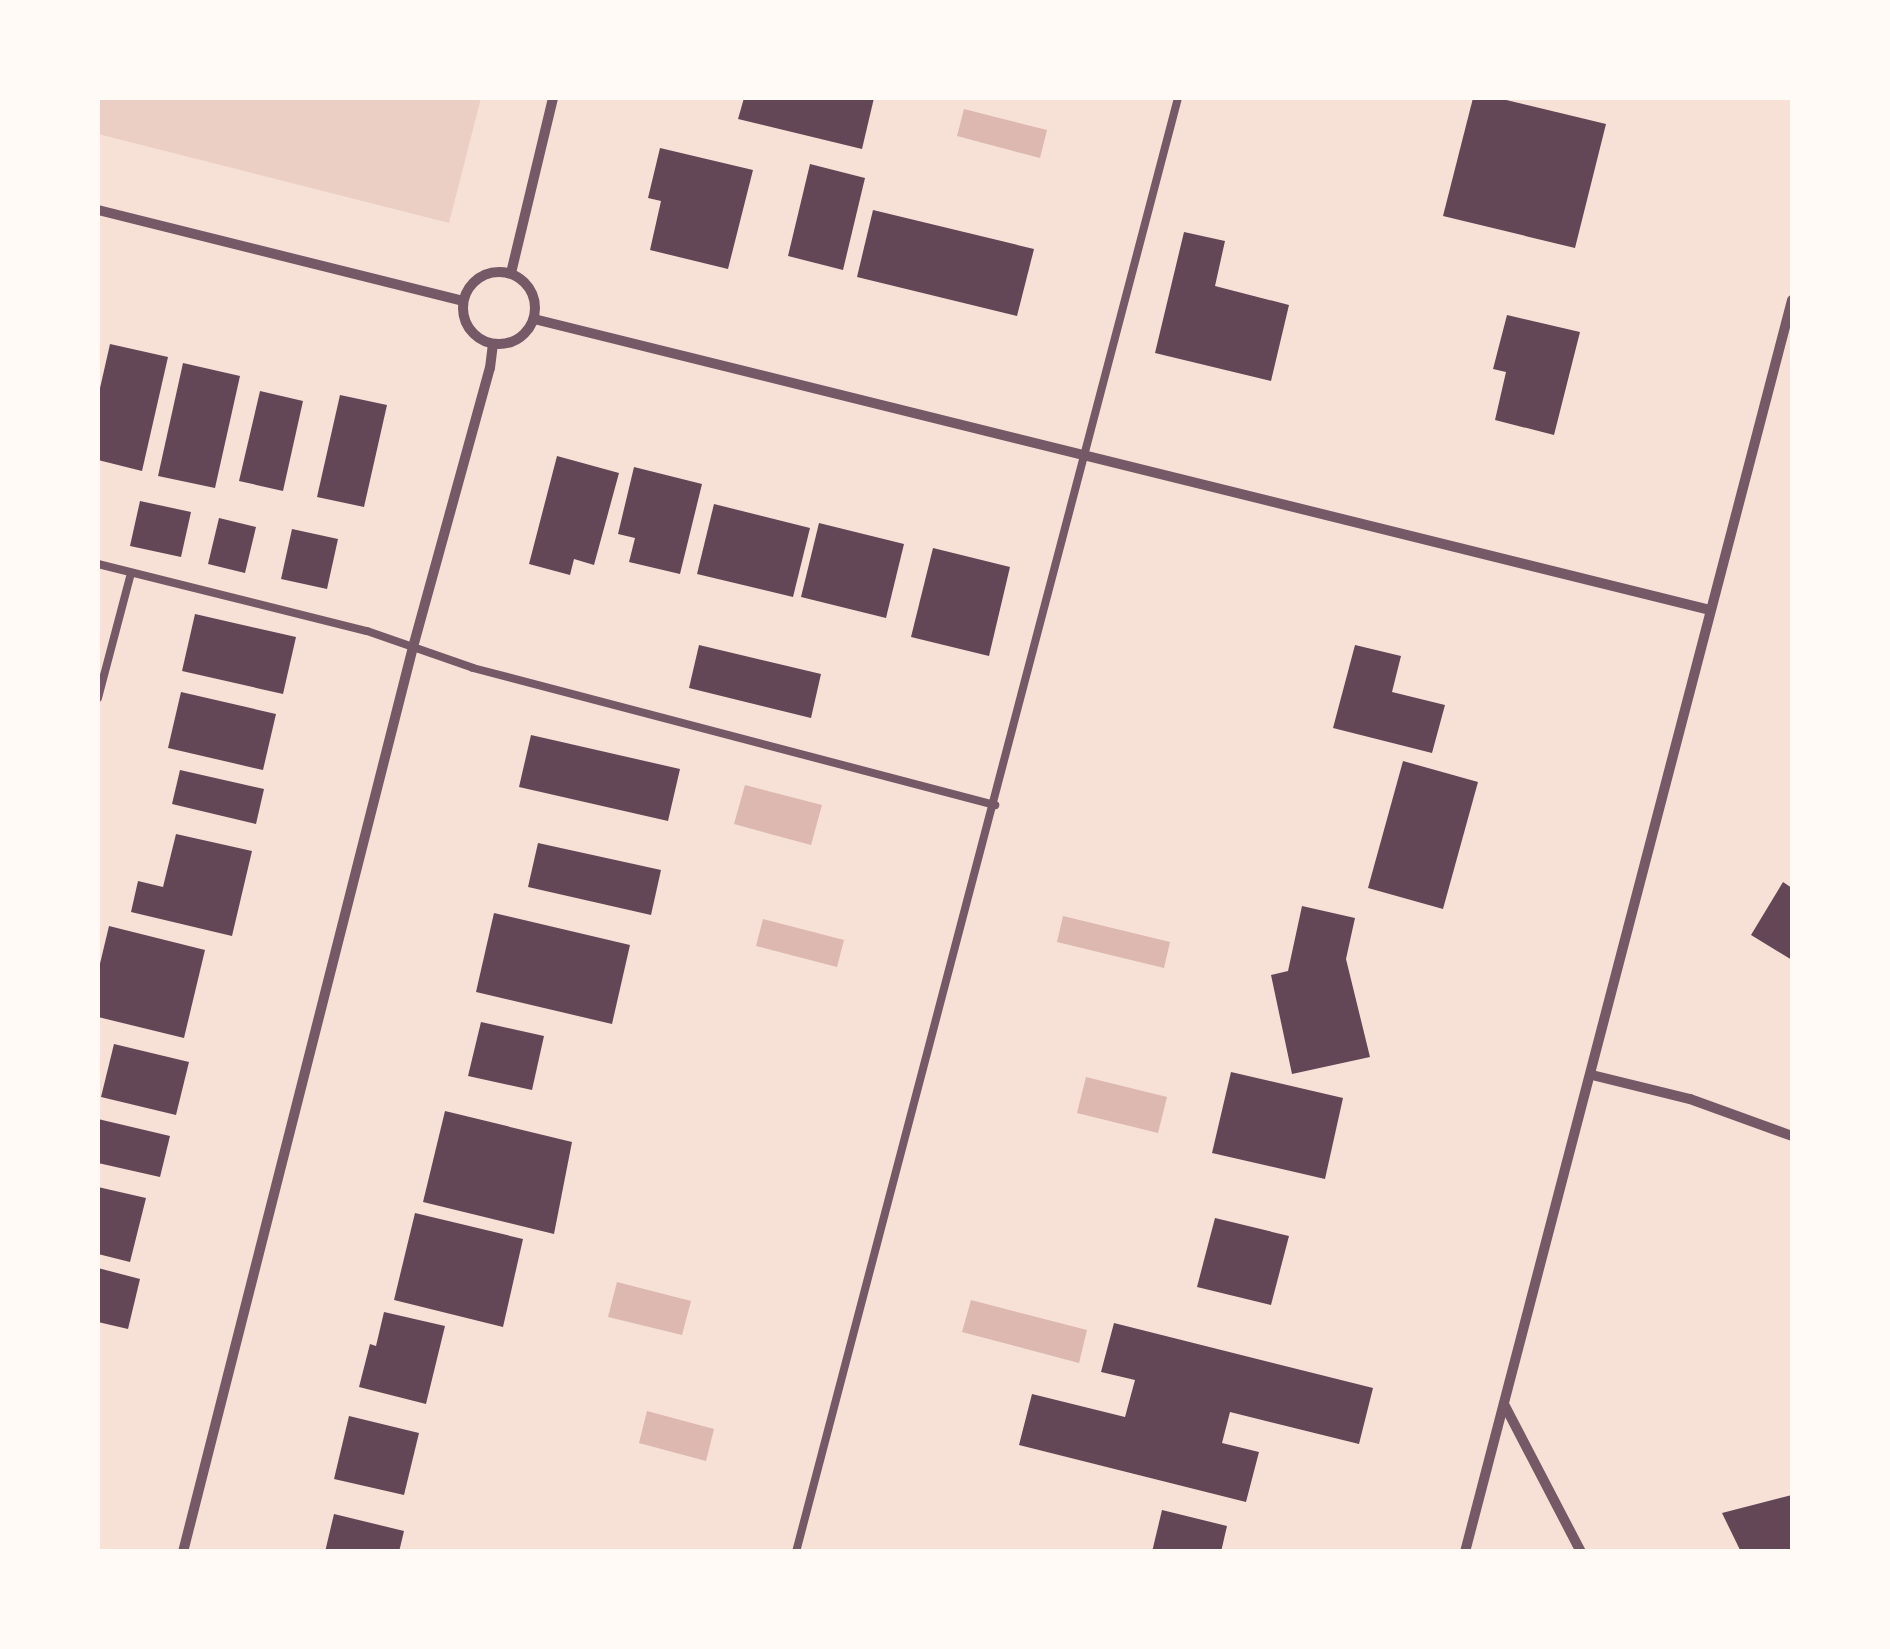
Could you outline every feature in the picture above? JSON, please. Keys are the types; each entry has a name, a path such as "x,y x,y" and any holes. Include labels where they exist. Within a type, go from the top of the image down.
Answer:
{"street":[{"path":"511,273 554,98"},
{"path":"98,210 462,301"},
{"path":"496,271 511,273 532,292 534,320 518,339 493,344 469,330 462,301 481,276 496,271"},
{"path":"1464,1552 1792,300"},
{"path":"534,320 1082,451 1710,610"},
{"path":"183,1552 413,647 490,368 493,344"},
{"path":"1592,1075 1690,1099 1792,1136"},
{"path":"1504,1406 1581,1552"}],"lane":[{"path":"796,1552 995,804 1082,451 1178,98"},
{"path":"98,564 366,630 473,668 995,804"},
{"path":"98,698 131,573"}],"shaded area":[{"path":"98,98 481,98 449,223 98,134"},
{"path":"964,109 1047,130 1040,158 957,136"},
{"path":"745,785 822,805 811,845 734,824"},
{"path":"1063,916 1170,942 1164,968 1057,942"},
{"path":"763,919 844,940 837,967 756,946"},
{"path":"1086,1077 1167,1097 1158,1133 1077,1113"},
{"path":"617,1282 691,1301 682,1335 608,1317"},
{"path":"971,1300 1087,1330 1079,1363 962,1332"},
{"path":"647,1411 714,1429 706,1461 639,1443"}],"building":[{"path":"744,98 874,98 862,149 738,119"},
{"path":"1473,98 1498,98 1606,124 1575,248 1443,216"},
{"path":"660,148 753,170 728,269 650,250 661,201 648,198"},
{"path":"810,164 865,178 843,270 788,256"},
{"path":"873,210 1034,249 1017,316 857,277"},
{"path":"1184,232 1225,241 1215,286 1289,305 1271,381 1155,353"},
{"path":"1507,315 1580,332 1554,435 1495,420 1506,372 1493,369"},
{"path":"110,344 168,357 142,471 98,460 98,397"},
{"path":"183,363 240,376 215,488 158,476"},
{"path":"260,391 303,401 283,491 239,481"},
{"path":"340,395 387,405 364,507 317,497"},
{"path":"557,456 619,473 594,565 574,559 570,575 529,564"},
{"path":"634,467 702,484 680,574 629,562 635,538 618,534"},
{"path":"140,501 191,512 181,557 130,546"},
{"path":"714,504 810,528 793,597 697,574"},
{"path":"219,518 256,527 245,573 208,564"},
{"path":"819,523 904,544 886,618 801,597"},
{"path":"292,529 338,539 327,589 281,579"},
{"path":"933,548 1010,567 989,656 911,637"},
{"path":"195,614 296,637 283,694 182,671"},
{"path":"699,645 821,674 811,718 689,688"},
{"path":"1355,645 1401,656 1392,692 1445,705 1432,753 1333,728"},
{"path":"181,692 276,714 263,770 168,748"},
{"path":"531,735 680,769 668,821 519,787"},
{"path":"1403,761 1478,782 1443,909 1368,888"},
{"path":"180,770 264,789 256,824 172,804"},
{"path":"176,834 252,851 232,936 131,912 138,881 163,887"},
{"path":"538,843 661,870 651,915 528,887"},
{"path":"1783,882 1792,888 1792,960 1751,935"},
{"path":"1302,906 1355,918 1346,959 1370,1057 1292,1074 1271,975 1288,971"},
{"path":"494,913 630,945 612,1024 476,992"},
{"path":"109,926 205,950 184,1038 98,1017 98,972"},
{"path":"481,1022 544,1036 532,1090 468,1076"},
{"path":"114,1044 189,1062 176,1115 101,1097"},
{"path":"1231,1072 1343,1098 1325,1179 1212,1153"},
{"path":"445,1111 572,1142 554,1234 423,1202"},
{"path":"98,1119 170,1136 160,1177 98,1163"},
{"path":"98,1187 146,1198 130,1262 98,1254"},
{"path":"415,1213 523,1239 503,1327 394,1300"},
{"path":"1215,1218 1289,1236 1271,1305 1197,1287"},
{"path":"98,1268 140,1279 128,1329 98,1322"},
{"path":"384,1312 445,1326 426,1404 359,1387 370,1344 376,1346"},
{"path":"1114,1323 1373,1388 1359,1444 1230,1412 1222,1443 1259,1452 1246,1502 1019,1445 1032,1394 1125,1417 1135,1380 1101,1372"},
{"path":"349,1416 419,1433 404,1495 334,1479"},
{"path":"1792,1495 1792,1552 1741,1552 1722,1513"},
{"path":"1162,1510 1227,1526 1221,1552 1152,1552"},
{"path":"334,1514 404,1531 399,1552 325,1552"}]}
